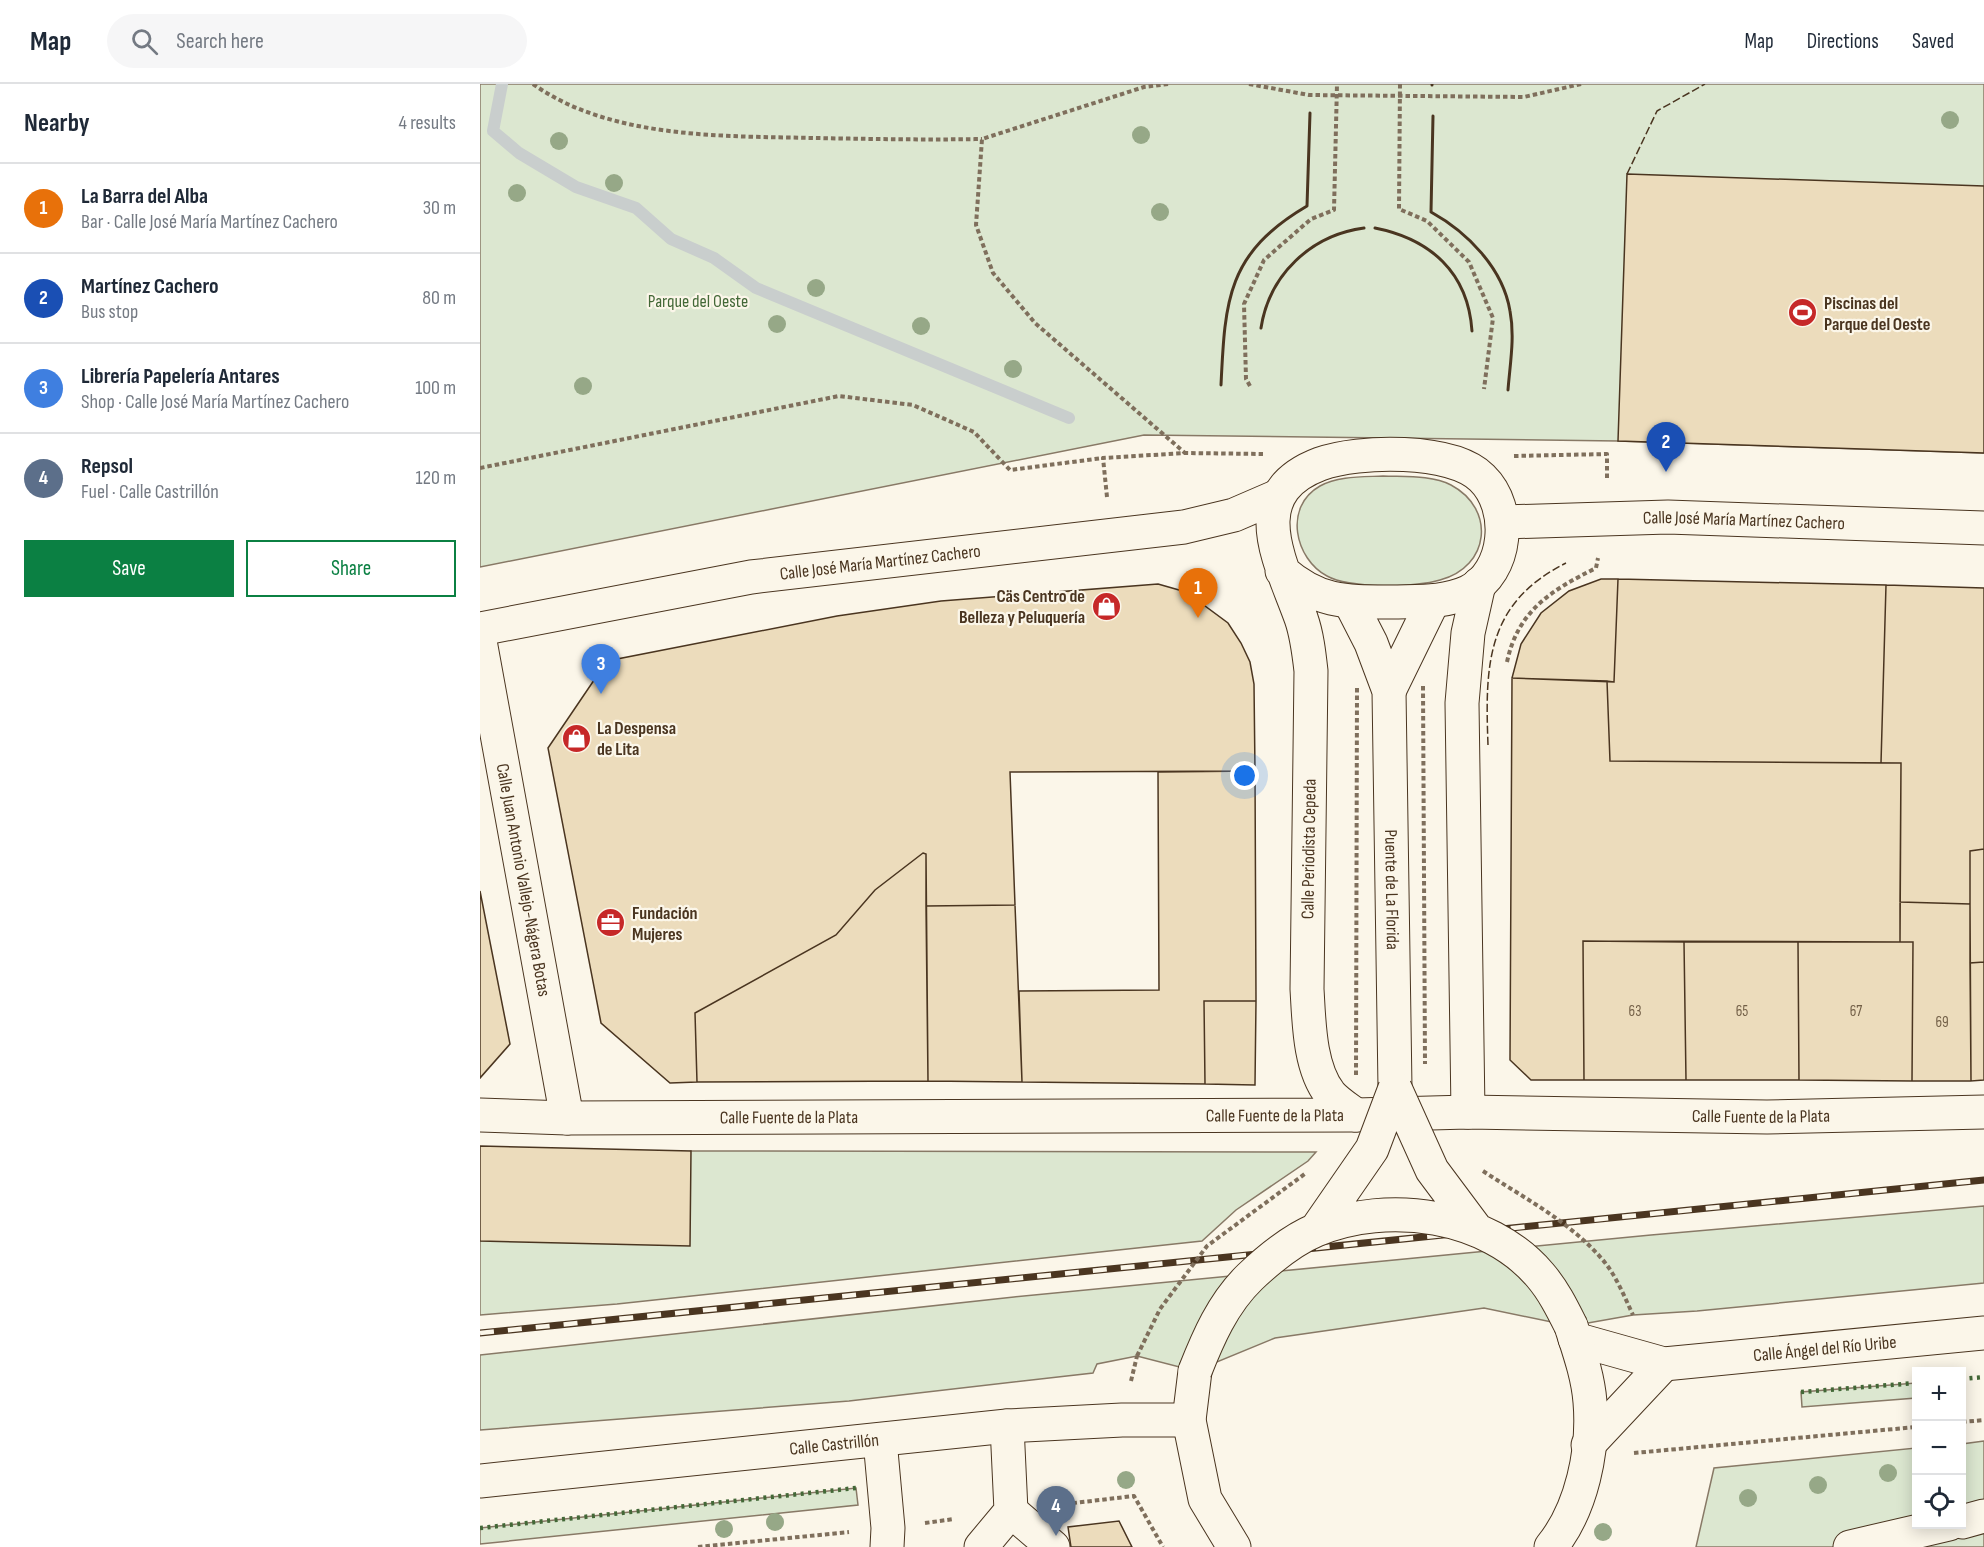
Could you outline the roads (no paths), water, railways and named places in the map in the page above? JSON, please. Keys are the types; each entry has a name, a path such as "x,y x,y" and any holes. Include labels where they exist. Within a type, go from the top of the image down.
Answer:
{"street":[{"path":"1370,455 1421,455 1456,463 1483,478 1500,507 1504,522 1500,548 1490,572 1479,584 1467,592 1433,601 1350,602 1309,592 1282,571 1272,531 1278,496 1285,486 1301,473 1331,460 1370,455"},
{"name":"Calle José María Martínez Cachero","path":"480,629 751,577 1184,527 1234,515 1278,496"},
{"name":"Calle José María Martínez Cachero","path":"1504,522 1606,517 1984,528"},
{"name":"Calle Periodista Cepeda","path":"1282,571 1307,638 1311,671 1307,989 1310,1027 1318,1068 1330,1094 1356,1115"},
{"path":"1468,1112 1462,703 1468,633 1479,584"},
{"name":"Puente de La Florida","path":"1389,691 1433,601"},
{"name":"Puente de La Florida","path":"1316,1230 1372,1149 1395,1088 1389,691 1371,643 1350,602"},
{"name":"Calle Juan Antonio Vallejo-Nágera Botas","path":"480,641 567,1118"},
{"name":"Puente de La Florida","path":"1395,1088 1432,1170 1476,1229"},
{"name":"Calle Fuente de la Plata","path":"480,1115 567,1118 1356,1115 1468,1112 1767,1117 1984,1112"},
{"path":"1234,1547 1205,1499 1189,1420 1195,1371 1208,1337 1227,1305 1249,1278 1290,1245 1316,1230 1345,1221 1390,1215 1443,1220 1476,1229 1521,1256 1540,1274 1557,1297 1573,1332 1586,1372 1590,1402 1587,1452 1578,1498 1551,1547"},
{"name":"Calle Ángel del Río Uribe","path":"1573,1332 1664,1364 1984,1333"},
{"path":"1587,1452 1664,1364"},
{"name":"Calle Castrillón","path":"480,1481 1007,1426 1122,1420 1189,1420"},
{"path":"1007,1426 1011,1511 1016,1547"},
{"path":"880,1440 887,1537"},
{"path":"981,1547 1011,1511"},
{"path":"1011,1511 1053,1547"},
{"path":"1966,1521 1984,1516"},
{"path":"1850,1547 1927,1529"}],"waterway":[{"path":"502,84 493,131 519,153 576,187 636,208 671,239 714,258 756,288 1069,418"}],"railway":[{"path":"480,1333 1984,1180"}],"place":[{"name":"Piscinas del Parque del Oeste","path":"1803,313"},
{"name":"Martínez Cachero","path":"1666,472"},
{"name":"Cäs Centro de Belleza y Peluquería","path":"1106,606"},
{"name":"La Barra del Alba","path":"1198,618"},
{"name":"Librería Papelería Antares","path":"601,694"},
{"name":"La Despensa de Lita","path":"576,738"},
{"name":"Fundación Mujeres","path":"611,923"},
{"name":"Repsol","path":"1056,1536"}],"park label":[{"name":"Parque del Oeste","path":"698,301"}]}
